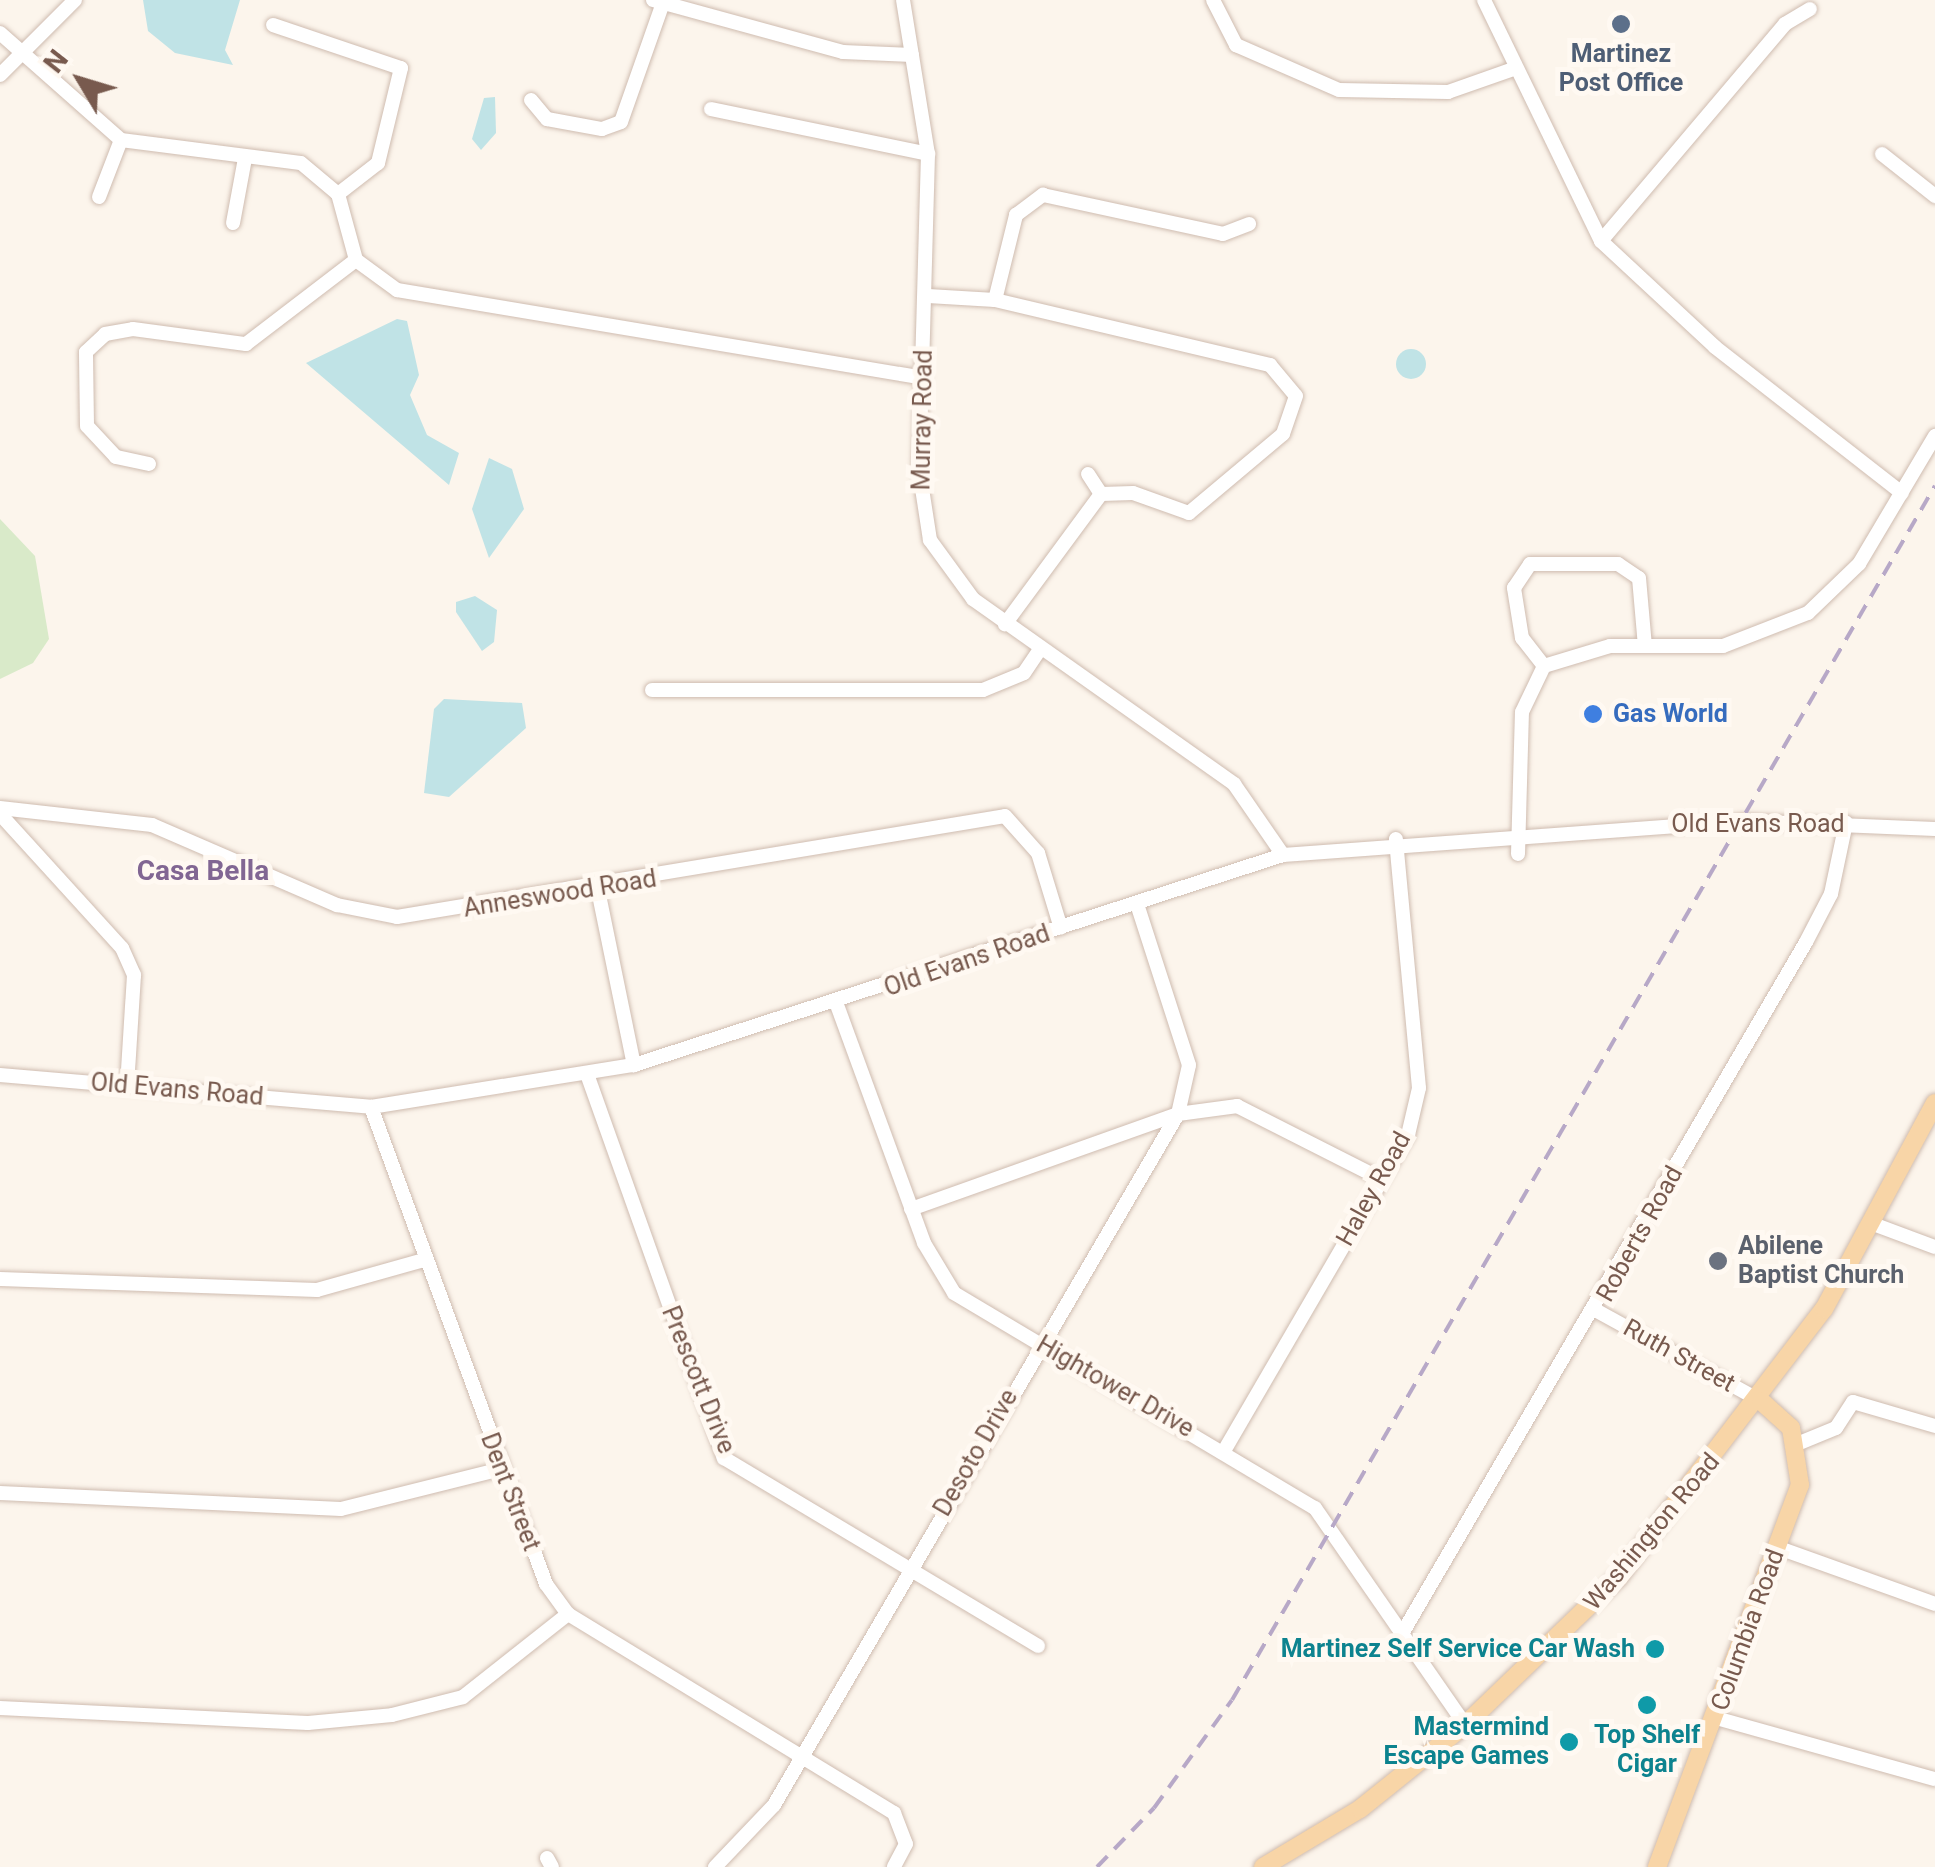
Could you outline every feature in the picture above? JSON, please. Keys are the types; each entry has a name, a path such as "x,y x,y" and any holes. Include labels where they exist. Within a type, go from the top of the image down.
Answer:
{"main road":[{"name":"Washington Road","path":"1263,1867 1360,1809 1465,1726 1618,1578 1761,1401 1873,1224 1935,1104"},
{"path":"1761,1401 1786,1419 1797,1444"},
{"name":"Columbia Road","path":"1657,1867 1716,1718 1800,1485 1797,1444"}],"street":[{"path":"0,76 75,0"},
{"name":"Murray Road","path":"903,0 928,154 928,296 919,469 930,540 944,571 1005,624 1234,784 1283,855"},
{"path":"1213,0 1236,45 1339,90 1448,92 1516,68"},
{"path":"1484,0 1600,241 1722,353 1902,493"},
{"path":"531,100 547,119 602,130 621,122 660,1 843,52 912,56"},
{"path":"1600,241 1785,24 1810,8"},
{"path":"274,25 401,68 378,163 338,194"},
{"path":"0,34 121,140 301,163 338,194 356,260 397,290 924,378"},
{"path":"710,109 928,154"},
{"path":"98,198 121,140"},
{"path":"1882,154 1935,196"},
{"path":"233,223 246,158"},
{"path":"995,300 1016,214 1043,195 1223,234 1248,224"},
{"path":"149,464 116,457 87,426 86,352 105,334 133,329 246,344 356,260"},
{"path":"928,296 995,300 1270,365 1296,396 1283,434 1189,513 1133,493 1102,494"},
{"path":"1518,854 1522,712 1544,666 1592,649 1723,646 1808,613 1860,564 1935,436"},
{"path":"1088,474 1102,494"},
{"path":"1005,624 1102,494"},
{"path":"1544,666 1522,638 1514,588 1530,564 1618,564 1638,578 1645,646"},
{"path":"652,690 983,690 1024,673 1041,648"},
{"path":"0,811 122,948 134,975 128,1086"},
{"name":"Anneswood Road","path":"0,811 152,825 362,912 423,915 598,890 1005,816 1038,854 1061,928"},
{"name":"Old Evans Road","path":"0,1075 371,1108 634,1065 837,1005 1283,855 1396,839 1518,832 1846,823 1935,829"},
{"name":"Roberts Road","path":"1402,1632 1597,1311 1831,894 1846,823"},
{"name":"Haley Road","path":"1224,1450 1408,1135 1419,1088 1396,839"},
{"path":"598,890 634,1065"},
{"name":"Desoto Drive","path":"715,1867 774,1805 1039,1343 1178,1114 1188,1084 1182,1045 1136,904"},
{"name":"Hightower Drive","path":"837,1005 911,1209 954,1292 1224,1450 1323,1515 1465,1726"},
{"name":"Prescott Drive","path":"587,1074 724,1458 1038,1646"},
{"path":"911,1209 1178,1114 1238,1106 1381,1179"},
{"name":"Dent Street","path":"371,1108 546,1584 568,1614 894,1813 906,1844 894,1867"},
{"path":"1873,1224 1935,1247"},
{"path":"0,1279 317,1290 424,1260"},
{"name":"Ruth Street","path":"1597,1311 1761,1401"},
{"path":"1797,1444 1836,1428 1853,1402 1935,1426"},
{"path":"0,1493 341,1509 501,1468"},
{"path":"1779,1548 1935,1604"},
{"path":"0,1708 308,1723 392,1715 463,1697 568,1614"},
{"path":"1716,1718 1935,1779"}],"green space":[{"path":"0,519 35,556 49,639 33,663 0,679"}],"water":[{"path":"143,0 240,0 225,50 233,65 175,53 148,31"},
{"path":"495,97 496,133 481,150 472,139 484,98"},
{"path":"397,319 407,321 419,375 410,395 427,435 459,453 449,485 306,363"},
{"path":"1411,349 1422,353 1426,364 1422,375 1411,379 1400,375 1396,364 1400,353"},
{"path":"489,458 512,469 524,509 489,558 472,509"},
{"path":"475,596 497,610 494,642 482,651 456,612 456,602"},
{"path":"444,699 522,703 526,728 449,797 424,793 434,709"}],"railway":[{"path":"1097,1867 1154,1808 1232,1700 1935,486"}],"place":[{"name":"Martinez Post Office","path":"1621,24"},
{"name":"Gas World","path":"1593,714"},
{"name":"Abilene Baptist Church","path":"1718,1261"},
{"name":"Martinez Self Service Car Wash","path":"1655,1649"},
{"name":"Top Shelf Cigar","path":"1647,1705"},
{"name":"Mastermind Escape Games","path":"1569,1742"}],"district":[{"name":"Casa Bella","path":"203,871"}]}
